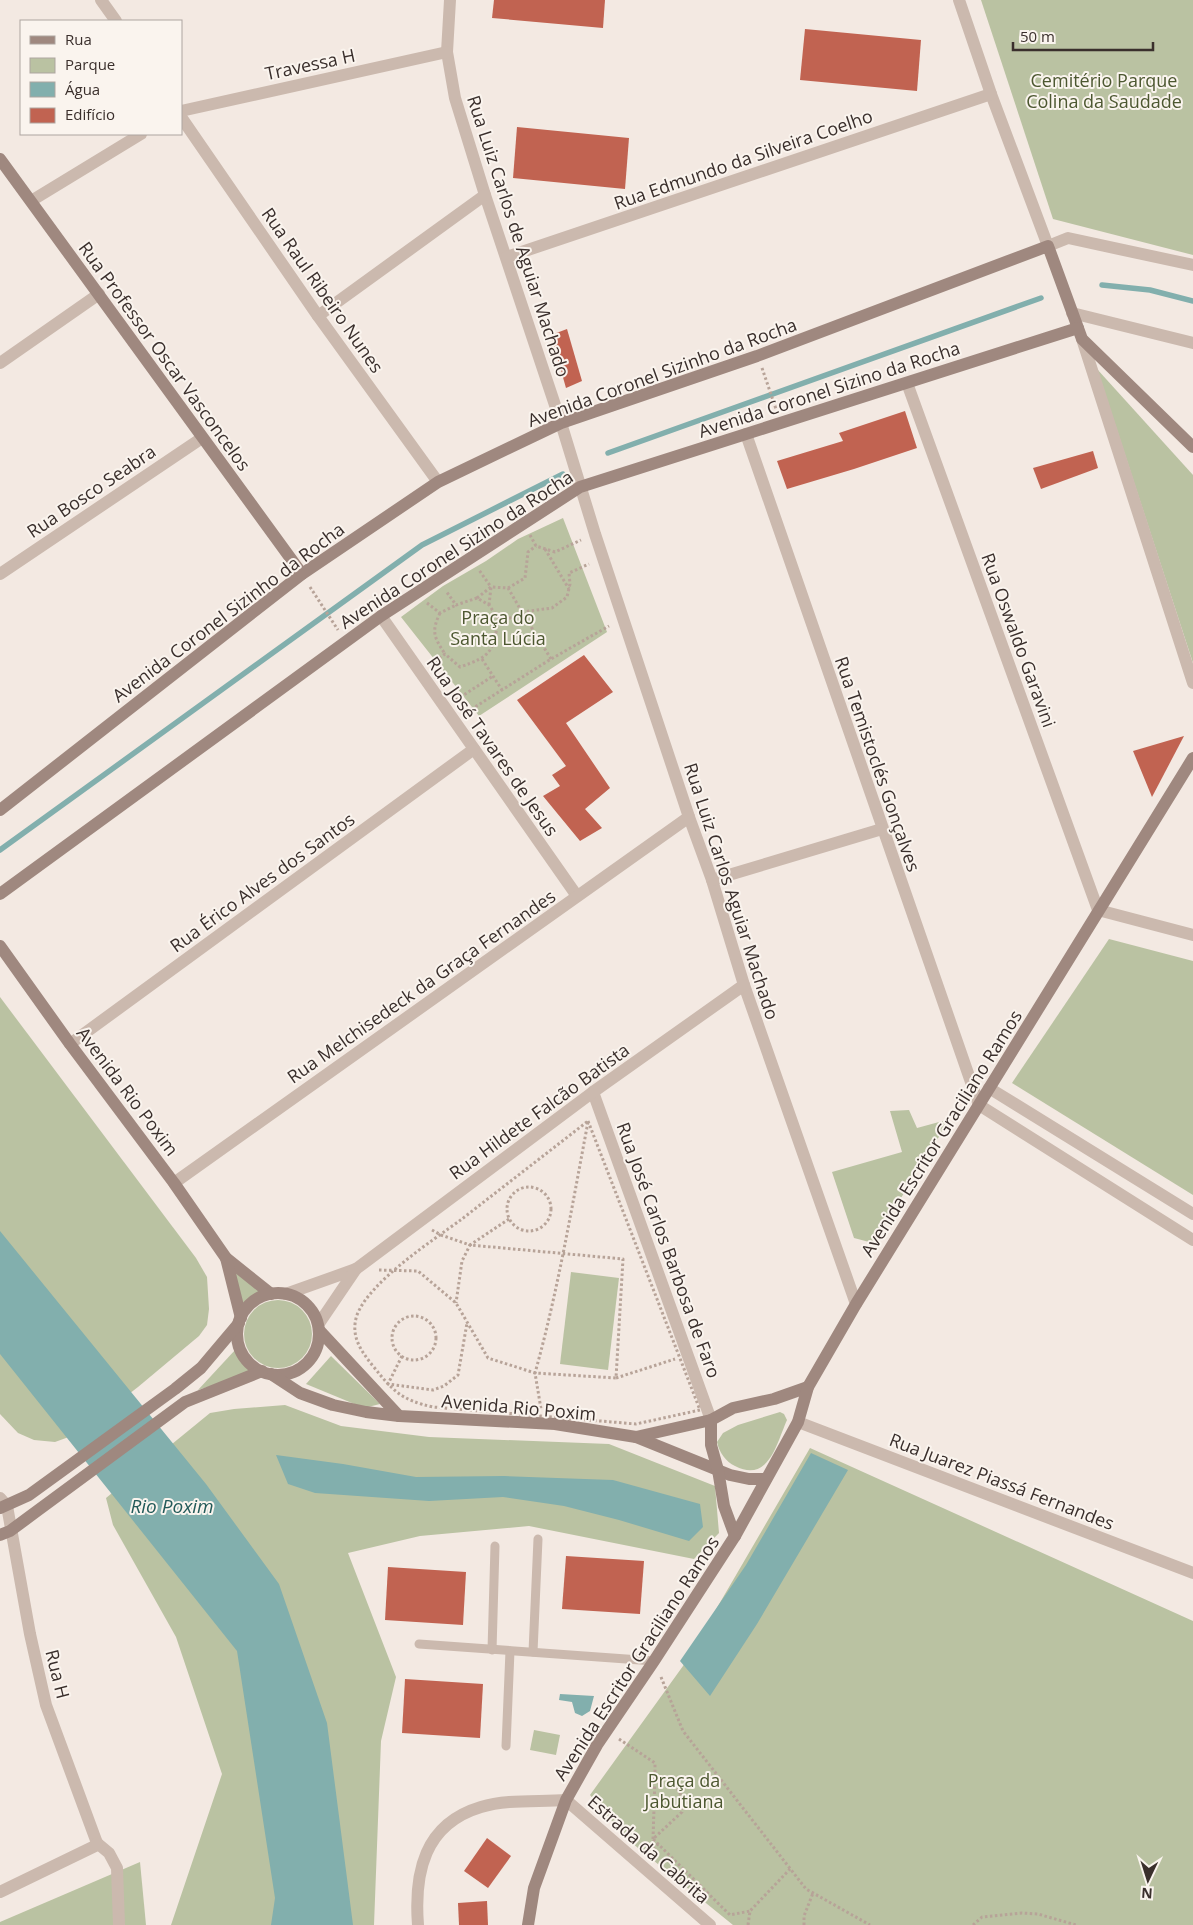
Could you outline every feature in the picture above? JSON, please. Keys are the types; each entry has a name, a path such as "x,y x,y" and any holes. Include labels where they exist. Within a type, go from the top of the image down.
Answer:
{"street":[{"path":"101,0 115,20"},
{"path":"447,52 450,0"},
{"path":"960,0 990,94 1080,333 1193,683"},
{"name":"Travessa H","path":"182,111 447,52"},
{"name":"Rua Luiz Carlos de Aguiar Machado","path":"447,52 455,98 580,487"},
{"name":"Rua Edmundo da Silveira Coelho","path":"506,257 990,94"},
{"name":"Rua Raul Ribeiro Nunes","path":"182,118 318,316 438,482"},
{"path":"31,201 139,135"},
{"name":"Rua Professor Oscar Vasconcelos","path":"0,159 302,574"},
{"path":"318,316 485,195"},
{"path":"1048,246 1068,238 1193,265"},
{"name":"Avenida Coronel Sizinho da Rocha","path":"0,810 302,574 438,482 561,423 757,356 1048,246"},
{"path":"0,363 99,294"},
{"path":"1072,312 1193,343"},
{"path":"1080,333 1193,447"},
{"name":"Avenida Coronel Sizino da Rocha","path":"0,894 381,616 580,487 780,422 1080,333"},
{"name":"Rua Oswaldo Garavini","path":"907,383 1098,910"},
{"name":"Rua Temistoclés Gonçalves","path":"746,434 979,1105"},
{"name":"Rua Bosco Seabra","path":"0,574 202,438"},
{"name":"Rua Luiz Carlos Aguiar Machado","path":"580,487 689,817 712,880 744,985 856,1304"},
{"name":"Rua José Tavares de Jesus","path":"381,616 577,896"},
{"name":"Rua Érico Alves dos Santos","path":"70,1044 474,749"},
{"name":"Avenida Escritor Graciliano Ramos","path":"528,1925 534,1888 566,1800 597,1745 735,1536 798,1422 808,1387 856,1304 1193,758"},
{"name":"Rua Melchisedeck da Graça Fernandes","path":"174,1183 689,817"},
{"path":"712,880 882,829"},
{"path":"1098,910 1193,935"},
{"name":"Avenida Rio Poxim","path":"0,946 70,1044 174,1183 226,1258 271,1294"},
{"name":"Rua Hildete Falcão Batista","path":"286,1294 356,1269 593,1092 744,985"},
{"path":"989,1088 1193,1214"},
{"name":"Rua José Carlos Barbosa de Faro","path":"593,1092 684,1356 711,1420"},
{"path":"979,1105 1193,1240"},
{"name":"Avenida Rio Poxim","path":"226,1258 240,1321"},
{"name":"Rua Hildete Falcão Batista","path":"319,1328 356,1269"},
{"path":"2,1504 29,1495 175,1389 201,1368 240,1321 248,1307 258,1298 271,1294 286,1294 297,1298 307,1305 314,1314 319,1328 399,1416"},
{"path":"240,1321 239,1346 244,1356 252,1365 266,1372 284,1374 295,1371 306,1364 314,1355 318,1344 319,1328"},
{"path":"5,1533 185,1402 266,1372"},
{"name":"Avenida Rio Poxim","path":"266,1372 300,1393 333,1406 399,1416 555,1424 636,1437 730,1475 749,1479 766,1479"},
{"name":"Avenida Rio Poxim","path":"636,1437 711,1420 733,1408 774,1399 808,1387"},
{"path":"774,1399 783,1400 791,1405 796,1413 798,1422"},
{"path":"711,1420 711,1445 718,1470"},
{"name":"Rua Juarez Piassá Fernandes","path":"798,1422 1193,1573"},
{"name":"Avenida Escritor Graciliano Ramos","path":"718,1470 724,1506 735,1536"},
{"name":"Rua H","path":"2,1504 5,1533 46,1705 97,1843"},
{"path":"418,1925 417,1886 421,1864 433,1842 446,1826 461,1814 482,1807 506,1803 566,1800"},
{"name":"Estrada da Cabrita","path":"566,1800 710,1925"},
{"path":"0,1892 95,1846 97,1843 108,1852 117,1868 118,1925"}],"lane":[{"path":"533,1652 538,1539"},
{"path":"492,1650 495,1546"},
{"path":"419,1644 654,1661"},
{"path":"506,1746 510,1651"}],"path":[{"path":"757,356 780,422"},
{"path":"524,524 536,546 555,552 595,534"},
{"path":"477,598 489,605 498,618 496,641 482,659 460,667 445,654 436,640 433,627 440,613 477,598 491,587 508,588 525,578 528,552 536,546"},
{"path":"544,549 569,589"},
{"path":"471,558 491,587 489,605"},
{"path":"498,624 522,612 552,608 567,597 569,573 603,558"},
{"path":"302,574 345,642"},
{"path":"439,578 456,605"},
{"path":"508,588 551,659"},
{"path":"416,593 440,613"},
{"path":"454,720 551,659 623,619"},
{"path":"420,672 445,654"},
{"path":"482,659 502,690"},
{"path":"444,707 493,676"},
{"path":"542,1416 535,1373 550,1319 593,1092"},
{"path":"588,1121 684,1356 700,1410 636,1424 433,1407 418,1404 397,1394 358,1346 354,1331 357,1316 365,1301 393,1271 588,1121"},
{"path":"520,1188 536,1188 547,1197 550,1204 549,1218 539,1229 525,1231 518,1228 509,1219 507,1205 510,1198 520,1188"},
{"path":"456,1303 462,1261 470,1245 509,1219"},
{"path":"420,1222 441,1235 470,1245 623,1259 616,1378"},
{"path":"356,1269 418,1271 456,1303 488,1358 535,1373 616,1378 684,1356"},
{"path":"418,1316 425,1318 435,1330 435,1344 432,1351 420,1359 412,1360 402,1356 394,1348 392,1342 394,1328 404,1318 418,1316"},
{"path":"388,1384 433,1390 444,1386 458,1375 468,1323"},
{"path":"388,1384 402,1356"},
{"path":"654,1661 683,1731 806,1889 870,1925"},
{"path":"608,1730 639,1754 655,1763 653,1839 730,1916 750,1911 790,1869"},
{"path":"653,1839 682,1812 683,1799 672,1779 655,1777"},
{"path":"804,1925 804,1916 813,1893"},
{"path":"748,1925 750,1911"},
{"path":"973,1925 982,1917 1022,1913 1038,1914 1076,1925"}],"green space":[{"name":"Cemitério Parque Colina da Saudade","path":"981,0 1193,0 1193,255 1053,219"},
{"path":"1097,369 1193,475 1193,663"},
{"name":"Praça do Santa Lúcia","path":"563,518 607,632 479,716 401,617 443,586 486,561 518,539"},
{"path":"1109,939 1193,961 1193,1195 1012,1083"},
{"path":"0,997 196,1258 207,1277 209,1309 207,1325 199,1336 138,1387 77,1434 55,1442 34,1440 18,1433 0,1414"},
{"path":"909,1110 917,1128 950,1119 873,1243 854,1238 832,1172 902,1152 890,1111"},
{"path":"231,1268 262,1293 243,1307"},
{"path":"571,1272 619,1278 608,1370 560,1364"},
{"path":"271,1300 285,1300 297,1305 307,1315 312,1327 312,1341 307,1353 297,1363 285,1368 271,1368 259,1363 249,1353 244,1341 244,1327 249,1315 259,1305"},
{"path":"236,1349 252,1373 198,1390"},
{"path":"331,1356 380,1404 364,1408 306,1384"},
{"path":"285,1405 341,1426 429,1437 609,1444 715,1486 719,1533 694,1559 529,1526 420,1536 348,1553 396,1677 381,1741 374,1925 171,1925 222,1774 176,1637 113,1525 106,1498 210,1413"},
{"path":"780,1412 784,1414 787,1420 775,1449 764,1465 756,1470 747,1470 735,1466 721,1453 717,1442 723,1433 738,1425"},
{"name":"Praça da Jabutiana","path":"810,1448 1193,1621 1193,1925 733,1925 627,1839 590,1795 683,1666"},
{"path":"534,1730 560,1735 556,1755 530,1750"},
{"path":"140,1862 146,1925 0,1925 0,1922"}],"water":[{"name":"Rio Poxim","path":"0,1231 206,1484 279,1584 327,1723 353,1925 271,1925 275,1898 237,1651 0,1354"},
{"path":"811,1453 848,1470 757,1624 710,1696 680,1661 746,1565"},
{"path":"276,1455 343,1464 416,1477 504,1476 613,1480 700,1504 703,1527 689,1541 564,1506 503,1497 429,1501 315,1493 288,1484"},
{"path":"560,1694 594,1696 590,1711 582,1716 575,1713 572,1702 559,1700"}],"building":[{"path":"494,0 605,0 603,28 492,18"},
{"path":"805,29 921,40 917,91 800,80"},
{"path":"517,127 629,138 625,189 513,178"},
{"path":"567,329 582,381 566,388 551,335"},
{"path":"905,411 917,448 787,489 777,461 843,441 839,433"},
{"path":"1093,451 1098,468 1041,489 1033,468"},
{"path":"584,655 613,692 566,723 610,788 585,809 602,828 580,841 543,796 560,786 552,775 566,766 517,700"},
{"path":"1184,736 1152,797 1133,751"},
{"path":"566,1556 644,1561 640,1614 562,1609"},
{"path":"388,1567 466,1572 463,1625 385,1620"},
{"path":"405,1679 483,1684 480,1738 402,1733"},
{"path":"487,1838 511,1856 488,1888 464,1871"},
{"path":"487,1901 488,1925 459,1925 458,1903"}],"waterway":[{"path":"1102,285 1150,290 1193,301"},
{"path":"608,453 1041,298"},
{"path":"0,850 422,545 563,474"}]}
